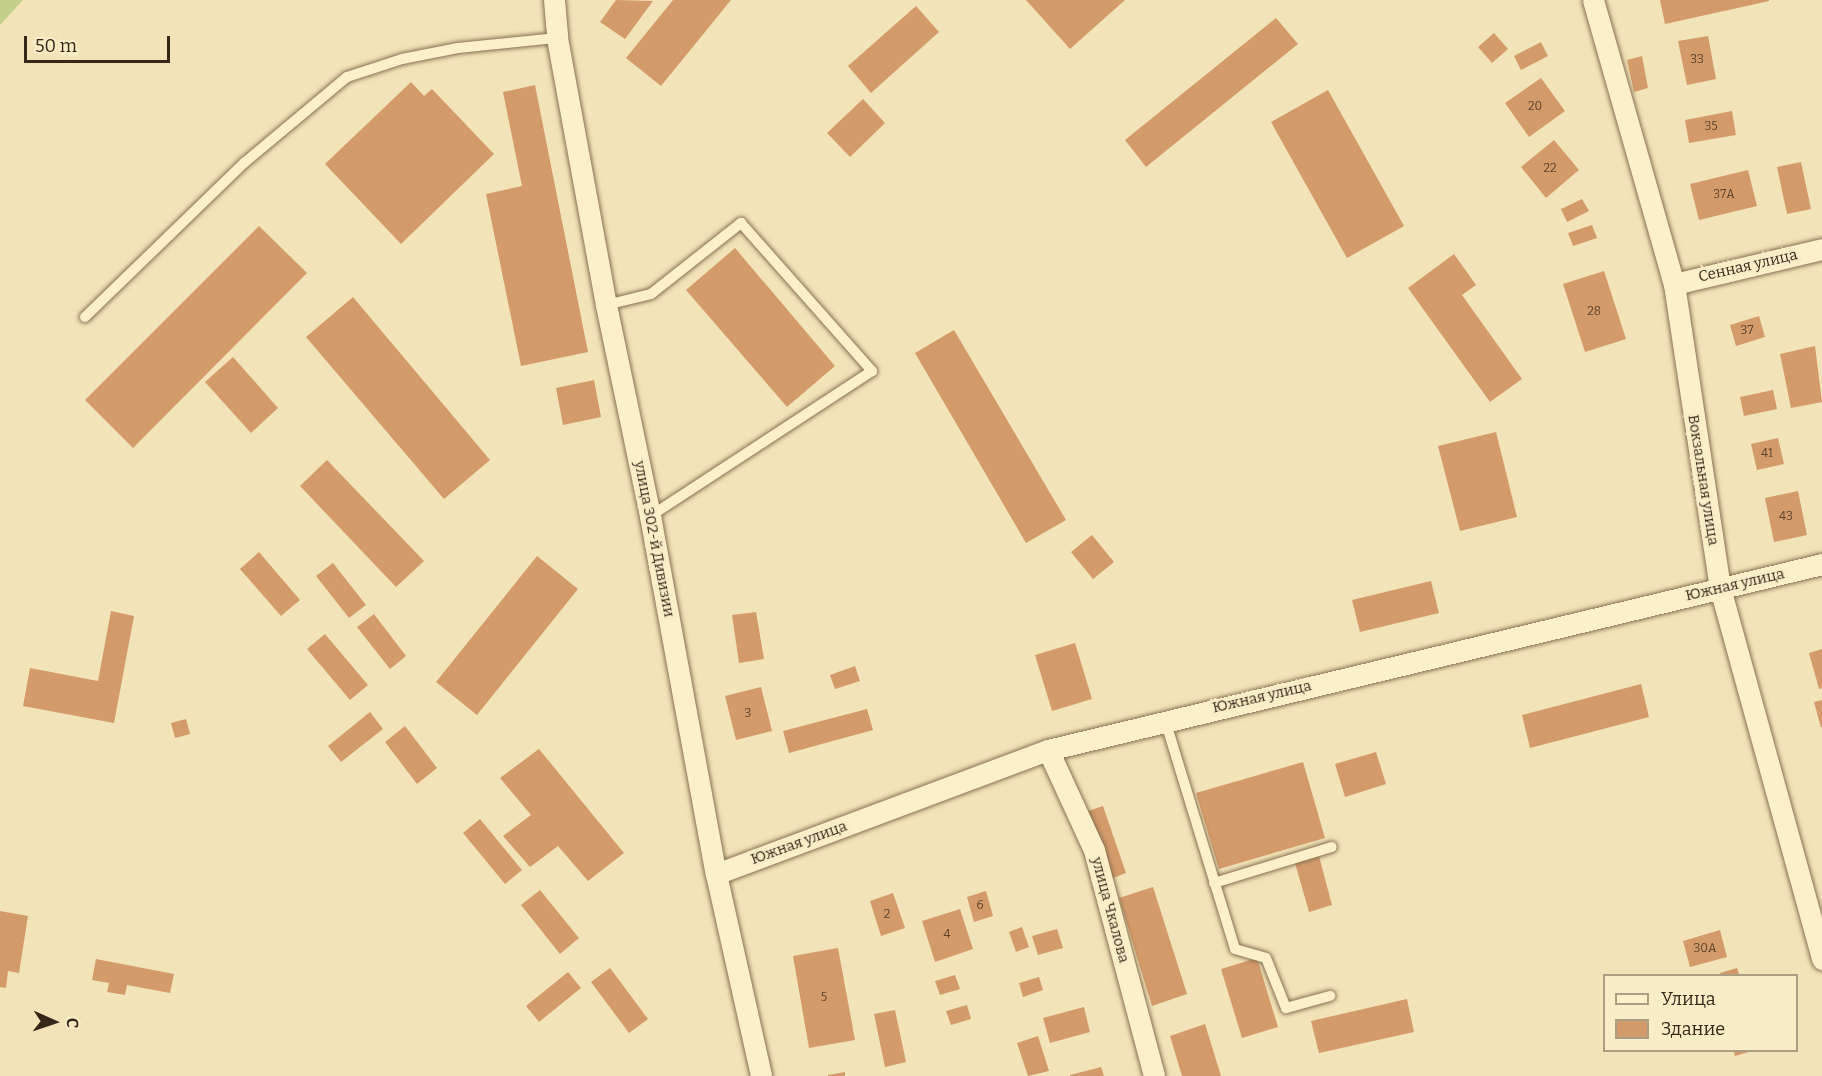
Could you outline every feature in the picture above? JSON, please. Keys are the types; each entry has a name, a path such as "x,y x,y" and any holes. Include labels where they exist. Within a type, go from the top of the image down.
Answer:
{"street":[{"name":"улица 302-й Дивизии","path":"554,0 556,38 606,305 651,516 716,874 760,1076"},
{"name":"Вокзальная улица","path":"1593,0 1674,284 1720,588 1822,958"},
{"name":"Сенная улица","path":"1674,284 1822,249"},
{"name":"Южная улица","path":"716,874 1048,750 1165,720 1822,564"},
{"name":"улица Чкалова","path":"1048,750 1094,850 1154,1076"}],"lane":[{"path":"85,317 244,163 347,77 402,59 458,48 556,38"},
{"path":"606,305 651,294 741,223 872,371 651,516"},
{"path":"1165,720 1235,949 1266,958 1286,1008 1330,996"},
{"path":"1214,883 1332,846"}],"green space":[{"path":"0,0 23,0 0,25"}],"building":[{"path":"616,0 653,1 625,39 600,22"},
{"path":"673,0 731,0 661,86 626,58"},
{"path":"1026,0 1125,0 1070,49"},
{"path":"1660,0 1769,0 1769,1 1665,24"},
{"path":"916,6 939,32 871,93 848,66"},
{"path":"1276,18 1298,44 1146,167 1125,140"},
{"path":"1494,33 1508,49 1492,63 1478,47"},
{"path":"1708,36 1716,79 1687,85 1678,41"},
{"path":"1541,42 1548,56 1521,70 1514,56"},
{"path":"1642,56 1648,88 1634,92 1627,60"},
{"path":"1541,78 1565,111 1529,137 1505,103"},
{"path":"411,82 424,96 432,89 494,154 401,244 325,164"},
{"path":"535,85 588,352 521,366 486,194 522,186 503,92"},
{"path":"1328,90 1404,226 1347,258 1271,122"},
{"path":"863,99 885,123 850,157 827,133"},
{"path":"1732,111 1736,135 1689,143 1685,120"},
{"path":"1554,140 1579,170 1546,198 1521,167"},
{"path":"1801,162 1811,209 1787,214 1777,167"},
{"path":"1748,170 1757,206 1699,220 1690,184"},
{"path":"1582,199 1589,211 1567,222 1561,209"},
{"path":"1592,225 1597,238 1573,246 1568,233"},
{"path":"259,226 307,273 133,448 85,400"},
{"path":"735,248 835,366 787,407 686,290"},
{"path":"1454,254 1476,285 1462,295 1522,379 1490,402 1408,288"},
{"path":"1604,271 1626,339 1585,352 1563,284"},
{"path":"353,297 490,460 444,499 306,337"},
{"path":"1759,316 1765,337 1736,346 1730,325"},
{"path":"954,330 1066,520 1026,543 915,353"},
{"path":"1815,346 1822,402 1791,408 1780,354"},
{"path":"233,357 278,408 251,433 205,382"},
{"path":"594,380 601,417 563,425 556,388"},
{"path":"1773,390 1777,409 1744,416 1740,397"},
{"path":"1496,432 1517,517 1460,531 1438,446"},
{"path":"1778,438 1784,464 1757,470 1751,444"},
{"path":"327,460 424,561 396,587 300,486"},
{"path":"1798,491 1807,535 1774,542 1765,498"},
{"path":"1092,535 1114,562 1093,579 1071,552"},
{"path":"259,552 300,600 281,616 240,569"},
{"path":"537,556 578,589 477,715 436,682"},
{"path":"333,563 366,605 349,618 316,576"},
{"path":"1431,581 1439,613 1360,632 1352,600"},
{"path":"111,611 134,616 114,723 23,706 30,668 98,681"},
{"path":"756,612 764,659 739,663 732,615"},
{"path":"374,614 406,656 390,669 357,627"},
{"path":"325,634 368,685 350,700 307,649"},
{"path":"1075,643 1092,699 1052,711 1035,655"},
{"path":"1822,649 1822,688 1819,689 1809,653"},
{"path":"855,666 860,681 835,689 830,675"},
{"path":"1641,684 1649,717 1530,748 1522,715"},
{"path":"761,687 772,731 736,740 725,696"},
{"path":"1822,700 1822,727 1821,728 1814,702"},
{"path":"867,709 873,730 789,753 783,731"},
{"path":"370,712 383,729 341,762 328,746"},
{"path":"186,719 190,734 175,738 171,723"},
{"path":"405,726 437,768 417,784 385,742"},
{"path":"539,749 624,853 588,881 558,846 530,867 503,836 531,815 500,778"},
{"path":"1376,752 1386,784 1345,797 1335,764"},
{"path":"1303,762 1325,838 1219,869 1196,793"},
{"path":"1103,806 1126,873 1108,880 1085,812"},
{"path":"480,819 522,870 505,884 463,833"},
{"path":"1319,856 1332,905 1309,912 1295,863"},
{"path":"1153,887 1187,994 1152,1006 1119,898"},
{"path":"540,890 579,938 560,954 521,905"},
{"path":"986,891 993,916 974,922 967,897"},
{"path":"893,893 905,928 881,936 870,901"},
{"path":"960,909 973,949 935,962 922,921"},
{"path":"0,911 28,916 19,973 8,971 6,988 0,987"},
{"path":"1022,927 1029,947 1016,952 1009,932"},
{"path":"1057,929 1063,948 1038,955 1032,936"},
{"path":"1720,930 1727,957 1690,967 1683,941"},
{"path":"838,948 855,1040 809,1048 793,956"},
{"path":"1257,958 1278,1027 1242,1038 1221,969"},
{"path":"96,959 174,974 170,993 127,985 125,995 107,992 109,983 92,980"},
{"path":"610,968 648,1019 629,1033 591,982"},
{"path":"1737,968 1739,974 1720,974"},
{"path":"568,972 581,988 539,1022 526,1006"},
{"path":"955,975 960,989 940,995 935,981"},
{"path":"1039,977 1043,990 1023,997 1019,983"},
{"path":"1407,999 1414,1032 1319,1053 1311,1021"},
{"path":"967,1005 971,1019 951,1025 946,1011"},
{"path":"1084,1007 1090,1032 1050,1043 1043,1018"},
{"path":"895,1010 906,1062 885,1067 874,1014"},
{"path":"1205,1024 1221,1076 1182,1076 1170,1036"},
{"path":"1038,1036 1049,1071 1028,1076 1017,1043"},
{"path":"1734,1052 1749,1052 1735,1056"},
{"path":"1101,1067 1104,1076 1070,1076 1070,1075"},
{"path":"845,1072 845,1076 828,1076 828,1075"}]}
